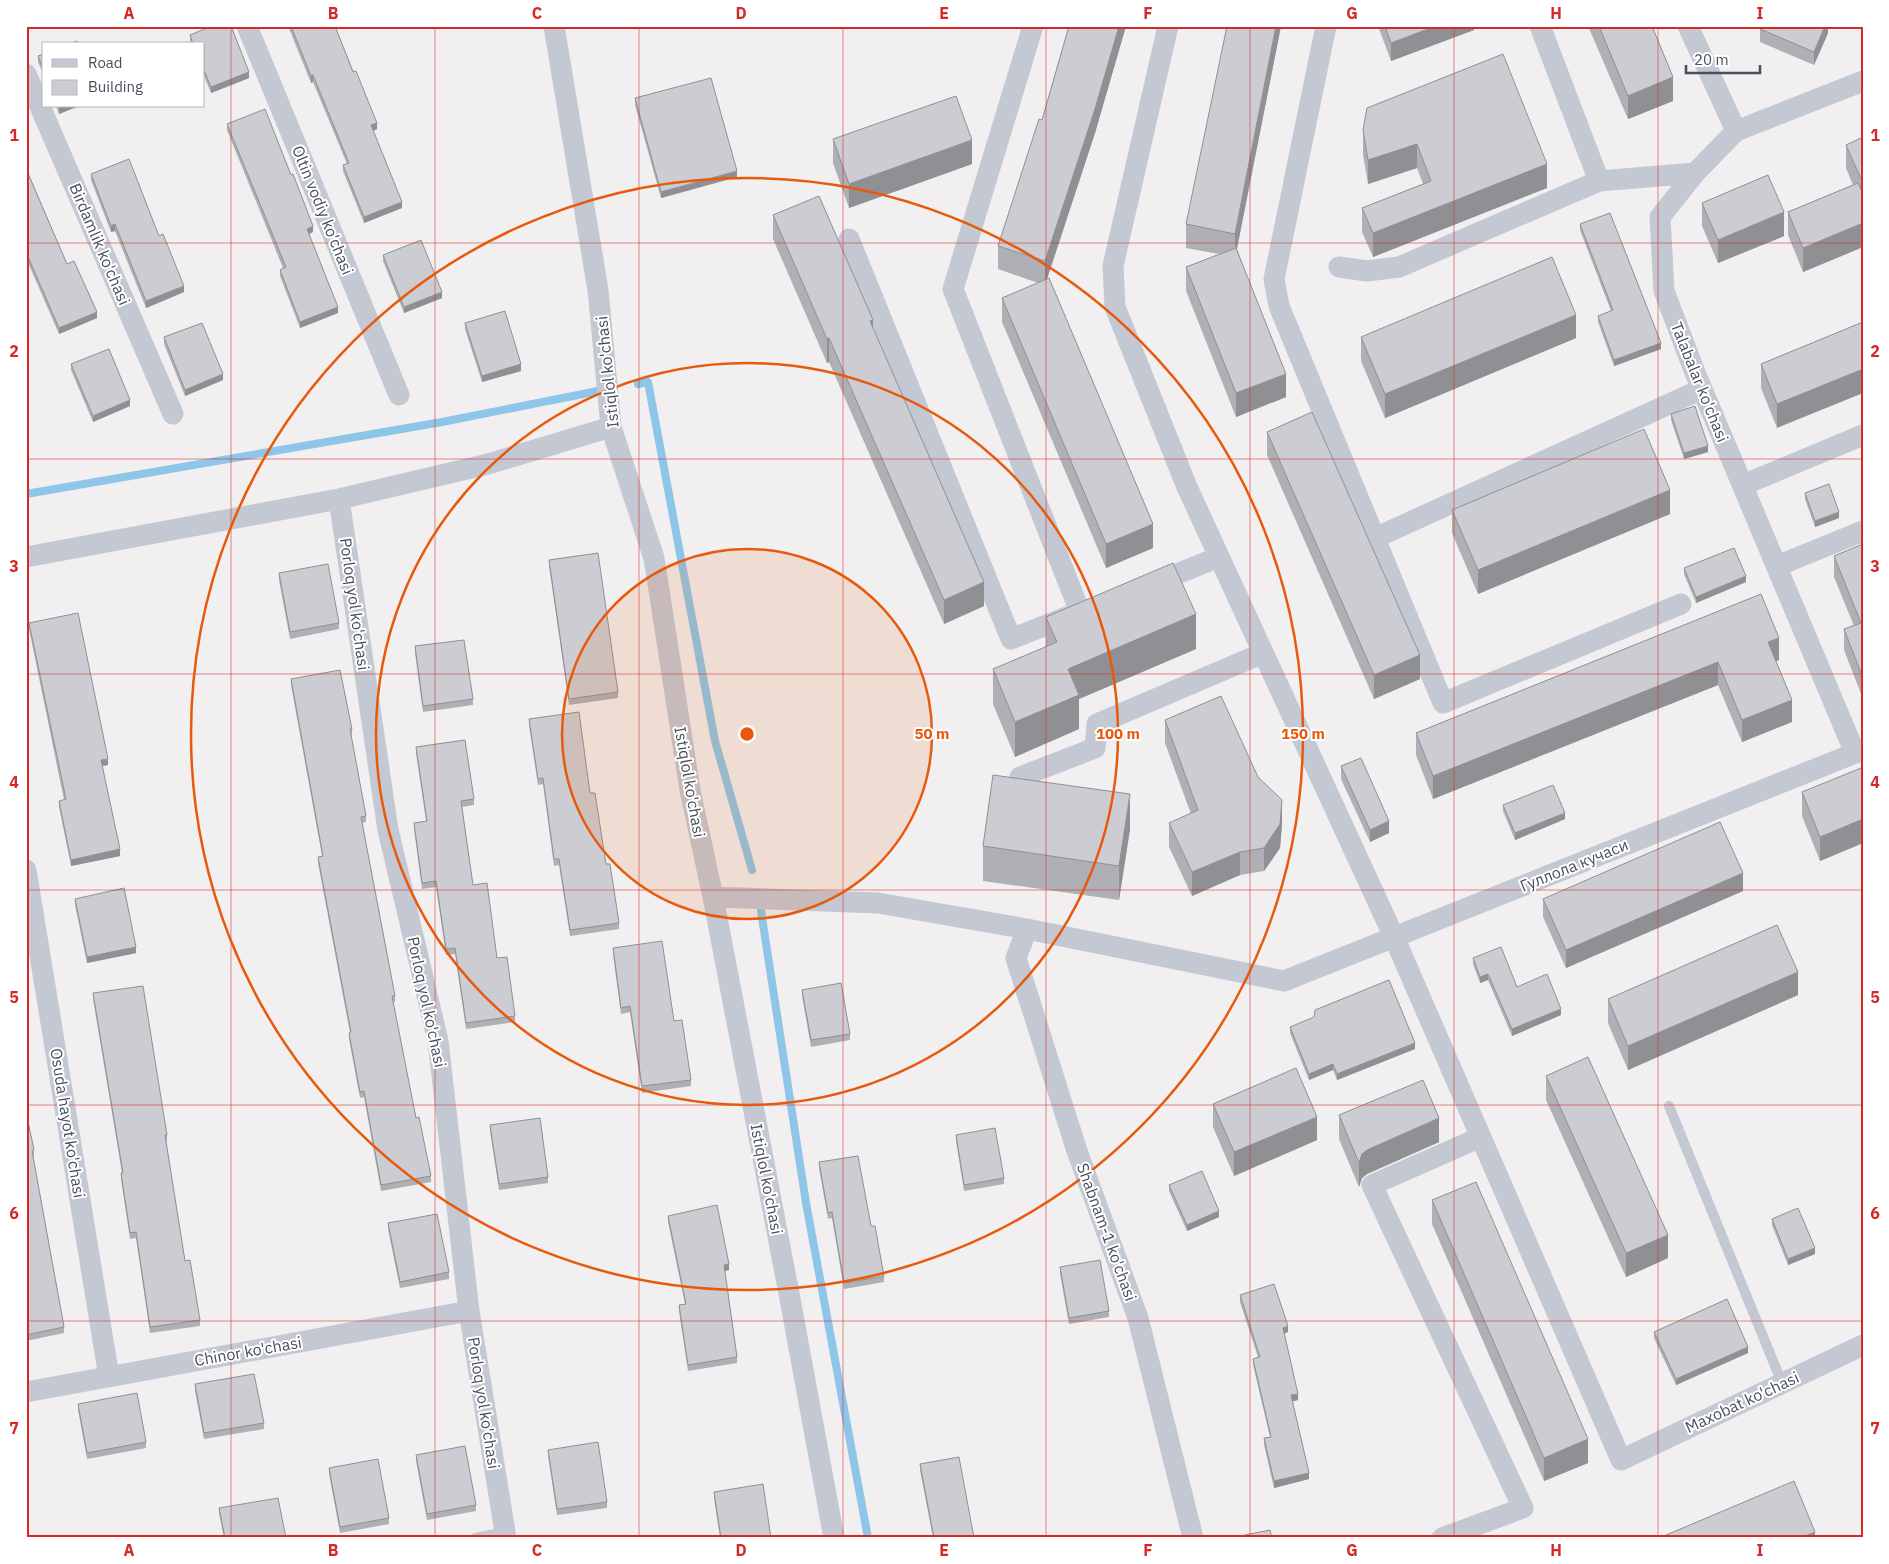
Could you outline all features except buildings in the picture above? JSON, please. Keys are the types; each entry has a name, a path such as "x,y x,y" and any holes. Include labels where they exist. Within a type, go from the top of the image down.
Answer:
{"street":[{"name":"Oltin vodiy ko'chasi","path":"247,26 399,395"},
{"name":"Istiqlol ko'chasi","path":"554,26 598,290 611,427 654,558 690,790 713,897 834,1538"},
{"path":"848,239 1011,639 1089,608 953,289 1033,26"},
{"path":"1168,26 1113,266 1115,307 1187,487 1394,937 1481,1137 1372,1185 1523,1508 1469,1532 1442,1538"},
{"path":"1326,26 1274,278 1279,306 1443,703 1681,604"},
{"path":"1540,26 1599,181"},
{"path":"1688,26 1736,131 1863,81"},
{"name":"Birdamlik ko'chasi","path":"26,74 173,414"},
{"name":"Talabalar ko'chasi","path":"1736,131 1695,173 1660,217 1664,291 1702,389 1777,566 1859,751"},
{"path":"1339,267 1367,272 1399,267 1599,181 1695,173"},
{"path":"1375,538 1702,389"},
{"path":"26,557 339,499 488,464 611,427"},
{"path":"1743,485 1863,435"},
{"name":"Porloq yol ko'chasi","path":"339,499 388,830 438,1041 469,1311 505,1535"},
{"path":"1777,566 1863,531"},
{"path":"1136,590 1219,557"},
{"path":"1020,777 1095,748 1097,724 1263,653"},
{"name":"Гуллола кучаси","path":"1026,929 1284,981 1859,751"},
{"name":"Osuda hayot ko'chasi","path":"26,870 109,1377"},
{"path":"713,897 878,904 1026,929"},
{"name":"Shabnam-1 ko'chasi","path":"1026,929 1016,958 1078,1151 1138,1318 1193,1538"},
{"name":"Maxobat ko'chasi","path":"1481,1137 1621,1460 1863,1345"},
{"name":"Chinor ko'chasi","path":"26,1392 469,1311"}],"lane":[{"path":"1669,1106 1782,1383"},
{"path":"475,1538 505,1535"}],"waterway":[{"path":"638,384 648,382 715,741 752,870"},
{"path":"26,494 442,422 598,391"},
{"path":"761,911 806,1203 868,1538"}]}
